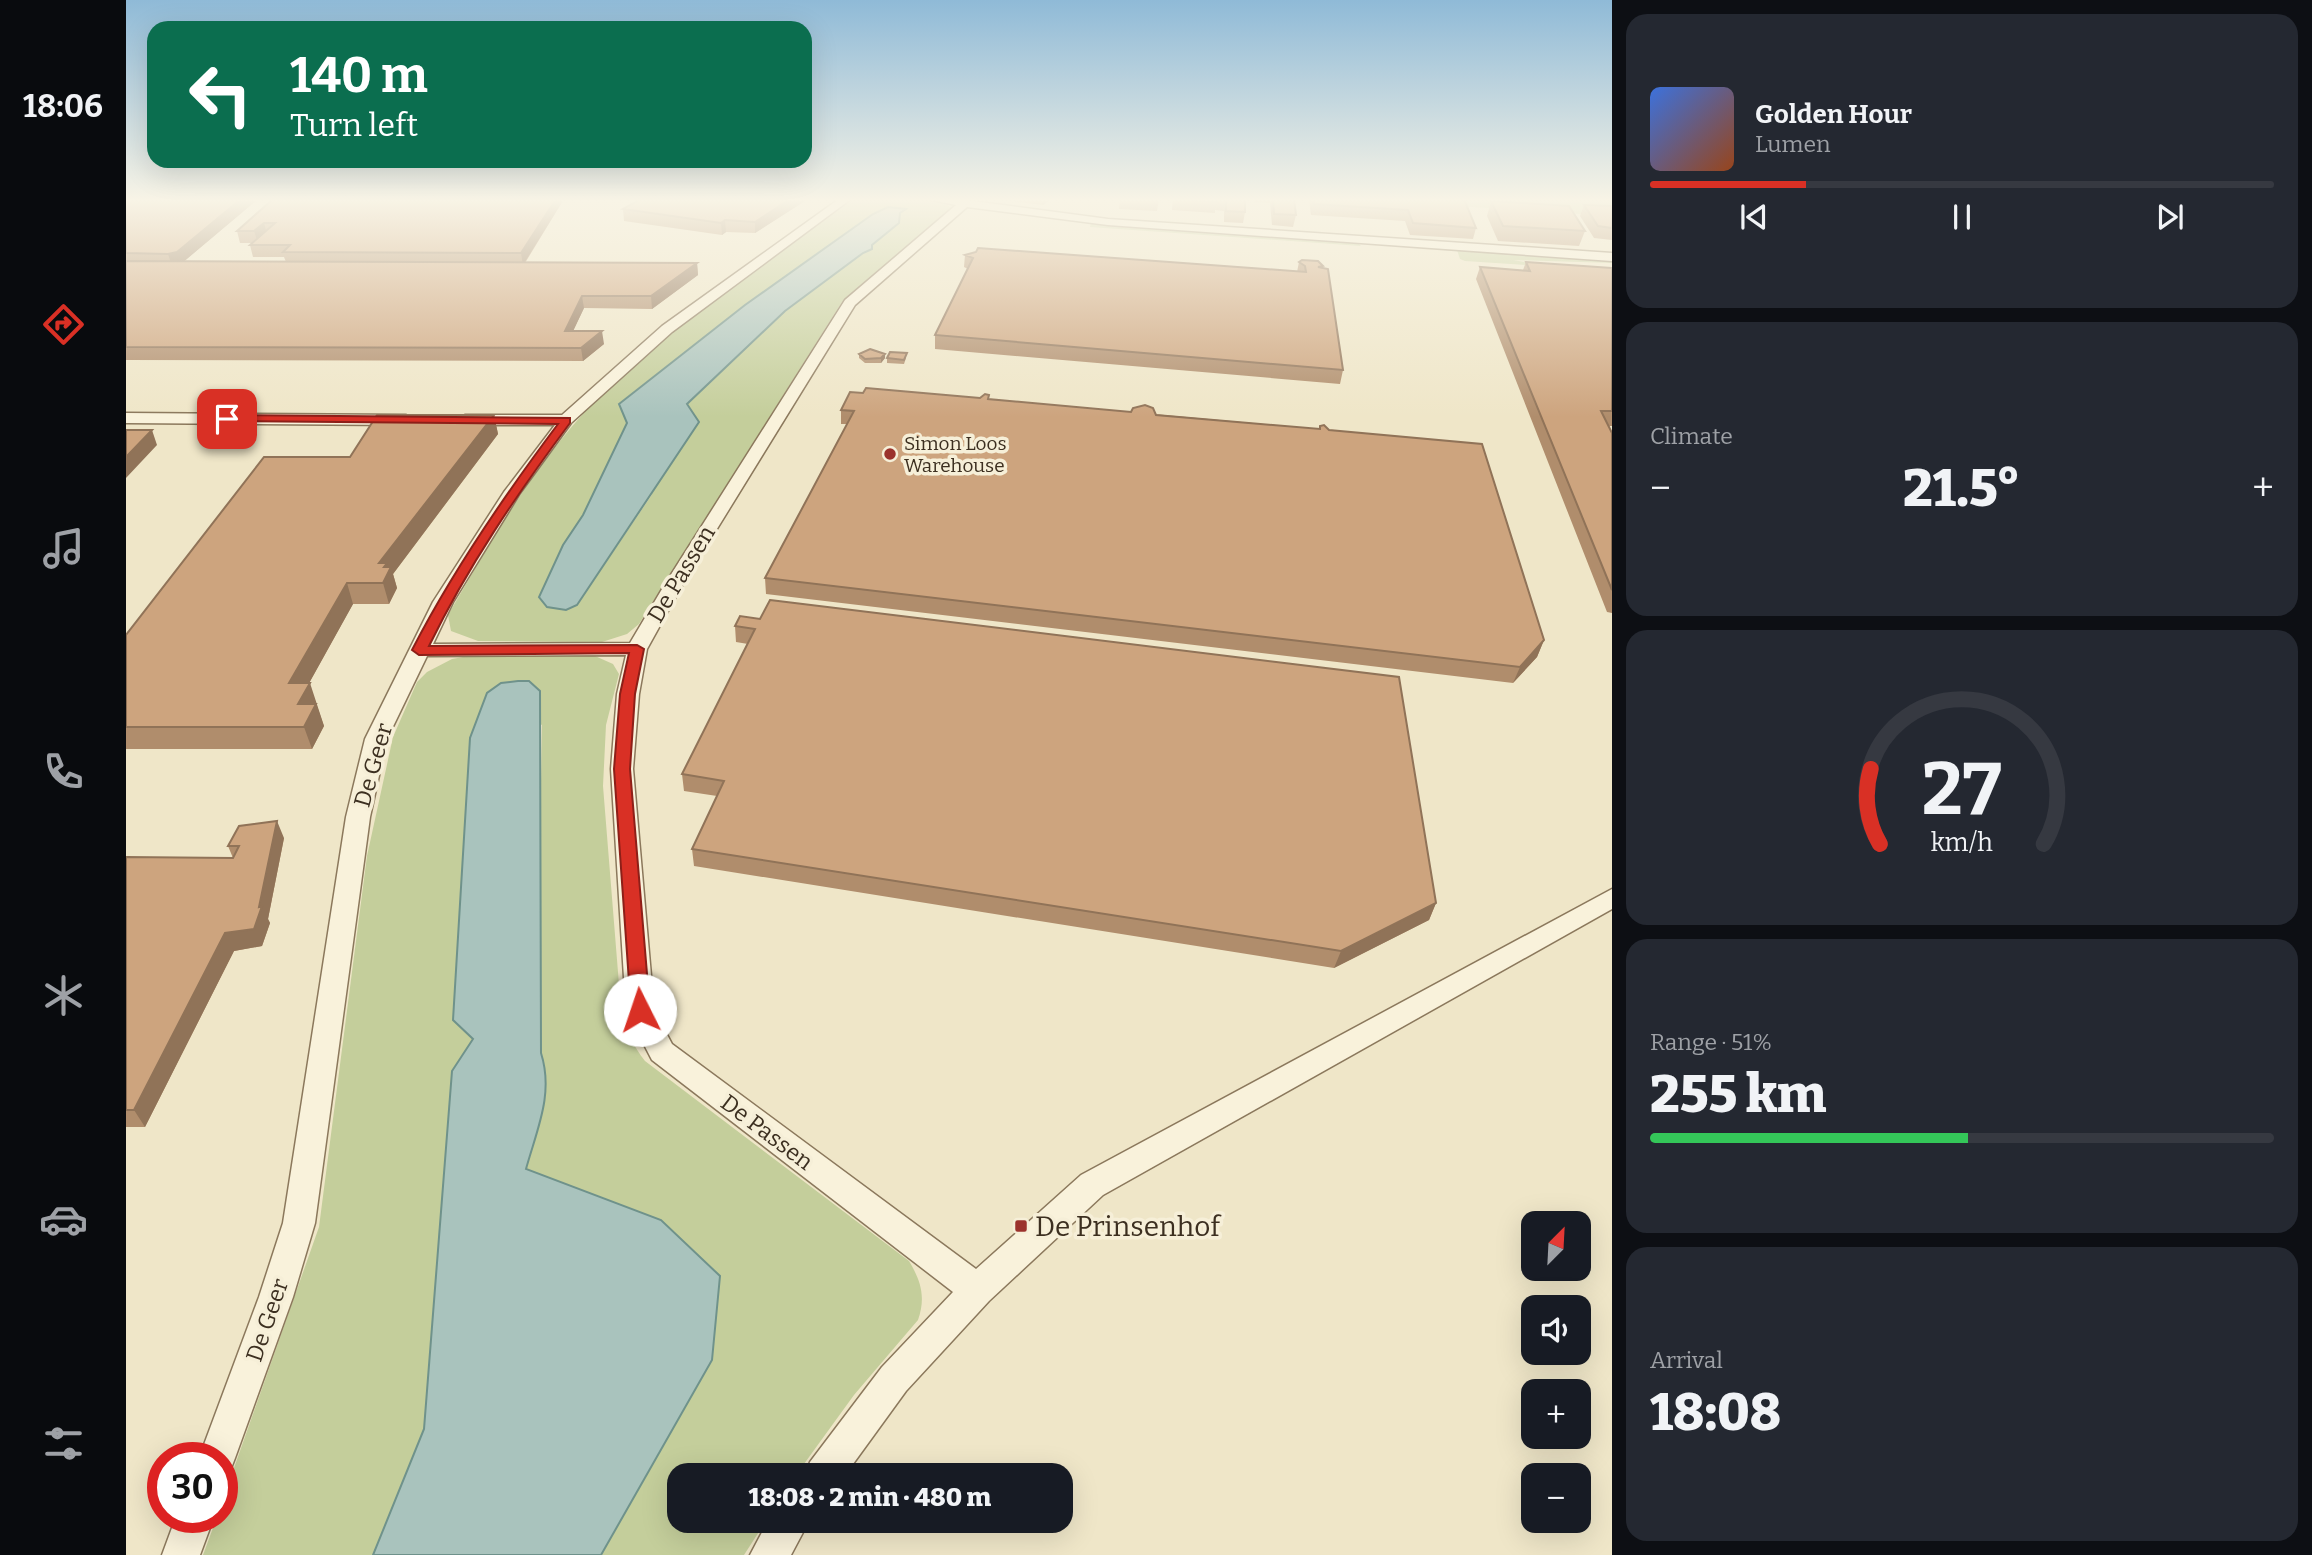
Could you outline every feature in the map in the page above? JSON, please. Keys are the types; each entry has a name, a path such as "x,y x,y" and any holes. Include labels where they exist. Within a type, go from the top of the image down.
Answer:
{"street":[{"name":"De Geer","path":"223,1442 276,1297 299,1223 358,817 376,739 443,602 512,492 566,421 601,386 667,329 746,272"},
{"name":"De Passen","path":"886,272 850,303 674,584 637,649 628,694 622,769 640,1010 662,1052 977,1290"},
{"path":"126,418 418,420"},
{"path":"446,420 566,421"},
{"path":"419,650 637,649"},
{"path":"832,1463 894,1379 977,1290 1092,1185 1612,898"},
{"path":"181,1555 189,1533"},
{"path":"769,1555 783,1533"}],"green space":[{"path":"752,272 797,272 745,305 688,351 627,423 583,515 563,545 547,607 566,610 577,605 651,496 687,404 785,311 838,272 877,272 842,302 639,624 627,634 602,642 478,641 451,631 448,615 515,504 553,450 595,401 624,373 720,294"},
{"path":"474,655 595,656 613,664 619,674 606,725 603,786 620,997 631,1039 645,1061 909,1261 917,1275 922,1304 918,1320 854,1395 805,1463 667,1463 667,1533 758,1533 744,1555 601,1555 712,1360 661,1220 526,1170 542,1112 546,1083 541,1053 539,891 542,725 487,693 470,738 453,1020 473,1039 452,1071 424,1429 373,1555 203,1555 211,1533 238,1533 238,1457 319,1227 367,856 393,737 417,682 427,672 452,659"}],"water":[{"path":"792,272 838,272 785,311 687,404 699,422 577,605 566,610 547,607 539,597 563,545 583,515 627,423 619,404"},
{"path":"529,681 540,691 541,1053 546,1083 543,1111 526,1169 661,1220 720,1276 712,1360 601,1555 373,1555 424,1429 452,1071 473,1039 453,1020 470,738 487,693 501,683"}],"building":[{"path":"126,272 685,272 651,296 582,296 565,331 602,331 581,348 126,347"},
{"path":"966,272 1328,272 1343,370 935,335"},
{"path":"1482,272 1612,272 1612,411 1601,411 1612,433 1612,590"},
{"path":"870,349 885,354 881,358 865,359 859,354"},
{"path":"890,352 907,353 904,360 887,358"},
{"path":"866,388 980,398 985,394 989,395 988,399 1131,412 1133,408 1145,405 1153,408 1156,415 1320,429 1320,426 1324,425 1329,430 1482,444 1544,640 1520,667 765,578 854,411 841,410 850,392 863,393"},
{"path":"377,415 494,415 379,563 387,563 384,567 391,567 383,583 347,583 289,683 310,683 298,704 316,704 304,727 126,727 126,635 264,457 350,457"},
{"path":"126,430 152,430 126,457"},
{"path":"770,600 1399,677 1436,903 1341,951 692,849 724,781 682,774 755,629 735,626 740,616 760,619"},
{"path":"277,821 259,907 262,906 254,929 225,933 134,1110 126,1110 126,857 233,858 239,846 228,846 239,826"}],"place":[{"name":"Simon Loos Warehouse","path":"890,454"},
{"name":"De Prinsenhof","path":"1021,1226"}],"route":[{"path":"227,419 566,421 512,492 443,602 419,650 637,649 628,694 622,769 640,1010"}]}
